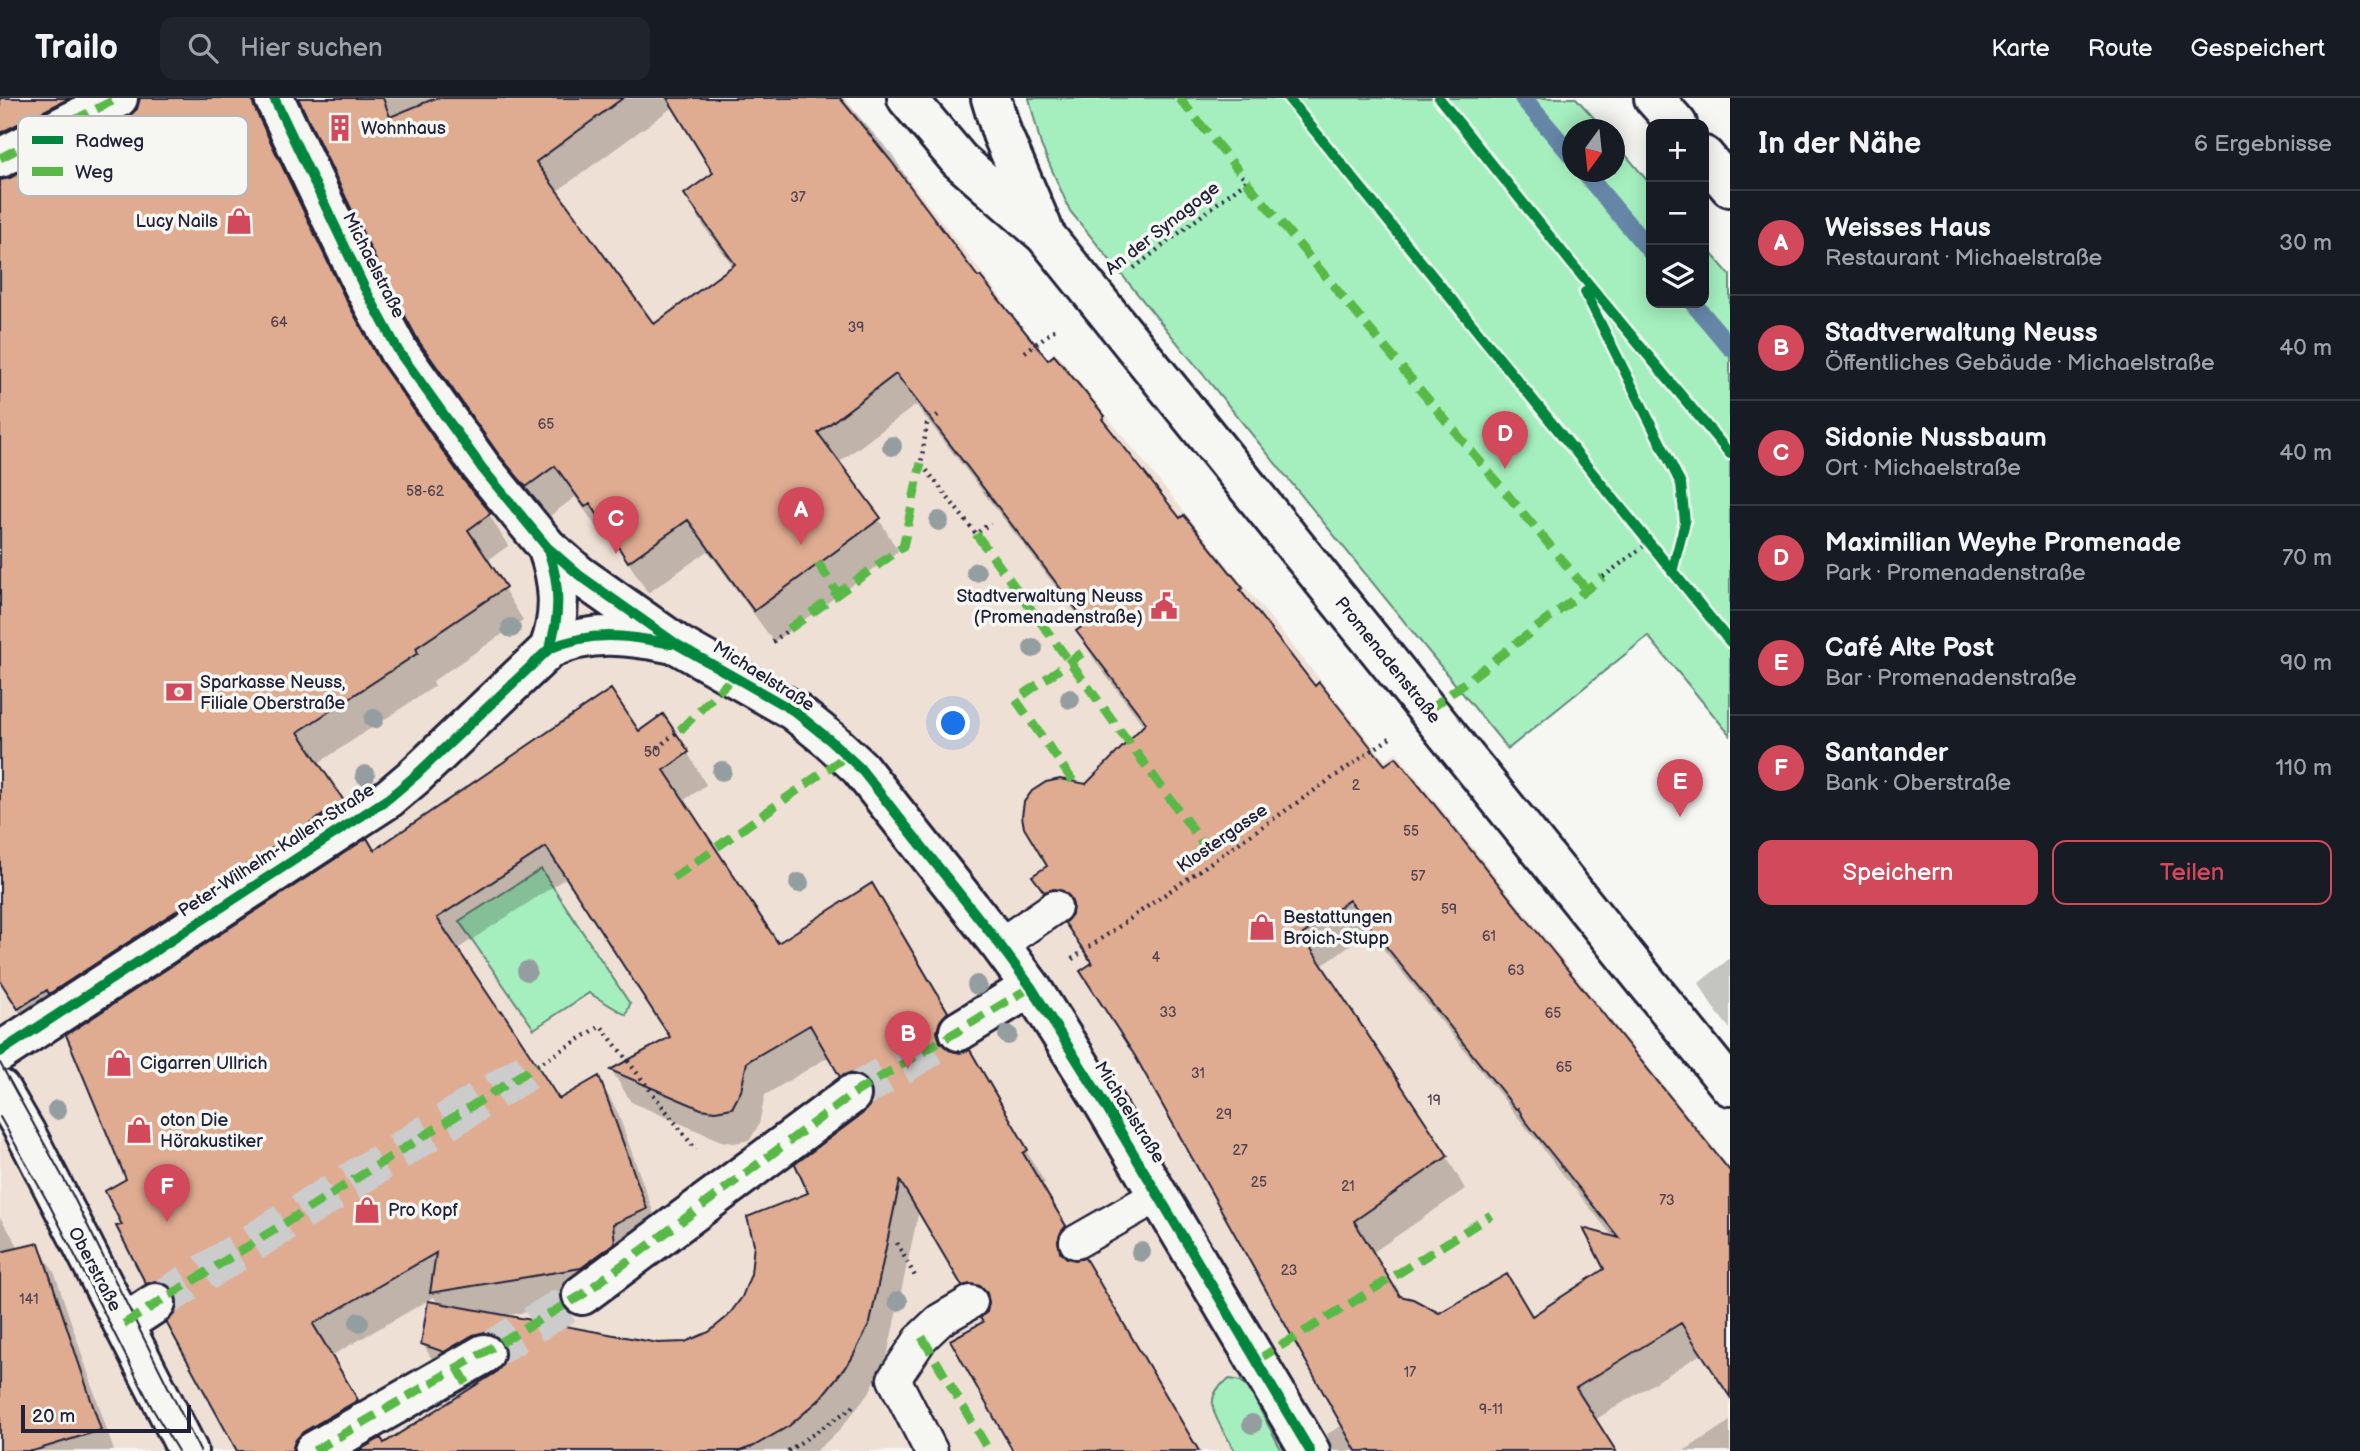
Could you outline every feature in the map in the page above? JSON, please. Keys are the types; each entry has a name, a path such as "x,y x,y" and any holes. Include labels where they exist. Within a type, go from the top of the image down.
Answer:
{"street":[{"path":"83,116 118,98"},
{"name":"Michaelstraße","path":"274,98 364,287 399,352 474,458 547,547 579,575 678,645 794,711 860,768 1000,945 1031,987 1160,1194 1310,1451"},
{"name":"Promenadenstraße","path":"907,98 959,160 1045,235 1730,1086"},
{"name":"Promenadenstraße","path":"991,98 1002,134 1045,235"},
{"path":"1654,98 1673,119"},
{"path":"0,158 18,149"},
{"path":"1709,162 1730,187"},
{"path":"547,547 555,568 558,591 556,631 549,649"},
{"name":"Peter-Wilhelm-Kallen-Straße","path":"0,1052 389,798 549,649 586,636 637,637 678,645"},
{"path":"959,1031 1031,987"},
{"name":"Oberstraße","path":"0,1089 25,1132 188,1451"},
{"path":"582,1295 851,1095"},
{"path":"124,1324 156,1303"},
{"path":"314,1451 484,1354"}],"lane":[{"path":"1000,945 1055,908"},
{"path":"1076,1242 1160,1194"},
{"path":"931,1451 894,1379 922,1337 940,1320 971,1302"}],"path":[{"path":"938,415 926,424 921,463 976,534 990,523"},
{"path":"1603,577 1648,543"},
{"path":"773,642 789,629"},
{"path":"652,752 680,730"},
{"path":"537,1065 601,1026 726,1189"},
{"path":"788,1451 894,1379"}],"shaded area":[{"path":"0,98 845,98 1007,305 1003,308 1043,361 1055,352 1385,760 1396,752 1730,1168 1730,1451 0,1451"}],"green space":[{"path":"1029,98 1576,98 1595,119 1562,119 1562,182 1625,182 1625,154 1646,179 1646,308 1709,308 1709,251 1730,275 1730,735 1648,636 1508,749 1070,211 1041,145"},
{"path":"541,869 630,1004 626,1015 589,993 534,1029 459,921"},
{"path":"1230,1379 1241,1381 1249,1389 1282,1451 1235,1451 1218,1422 1213,1404 1214,1395"}],"building":[{"path":"0,98 70,98 34,116 18,116 18,124 0,133"},
{"name":"Sparkasse Neuss, Filiale Oberstraße","path":"140,98 252,98 344,296 380,362 464,481 491,513 468,530 506,587 416,648 418,653 298,732 344,801 49,994 47,990 18,1009 0,981 0,180 18,174 18,196 248,196 248,116 129,116 137,109"},
{"path":"298,98 383,98 390,117 436,98 623,98 536,162 654,324 735,264 684,194 713,173 667,98 840,98 978,277 980,276 1048,360 1054,355 1105,416 1102,419 1180,518 1184,515 1243,588 1240,590 1315,686 1319,682 1385,765 1396,757 1730,1171 1730,1397 1681,1323 1576,1388 1616,1451 1356,1451 1135,1056 1080,971 1092,963 1065,923 1072,914 1070,897 1063,891 1054,889 1044,892 1032,876 1047,866 1024,828 1024,802 1032,791 1046,782 1060,779 1086,784 1146,723 1076,631 1087,623 896,374 818,433 881,518 754,611 688,520 628,562 590,503 585,507 555,466 526,487 499,455 418,340 384,277","holes":["1349,900 1516,1109 1518,1108 1619,1238 1583,1228 1604,1269 1532,1316 1507,1274 1439,1313 1413,1299 1400,1296 1354,1221 1448,1156 1302,935"]},
{"path":"611,689 639,731 663,714 689,752 664,770 778,943 872,883 948,1012 940,1021 937,1032 940,1042 949,1050 960,1053 970,1050 1028,1150 1023,1153 1066,1226 1058,1241 1060,1252 1075,1260 1085,1258 1199,1451 1013,1451 950,1340 983,1322 980,1318 987,1312 987,1293 980,1286 962,1286 900,1181 870,1323 851,1360 818,1401 789,1426 754,1446 740,1451 358,1451 381,1438 384,1443 495,1373 503,1364 506,1355 503,1344 496,1336 485,1332 473,1335 444,1352 421,1344 428,1301 658,1343 685,1342 709,1332 728,1316 742,1297 751,1274 754,1244 747,1217 808,1193 795,1164 862,1114 871,1103 873,1092 868,1081 849,1073 840,1077 810,1025 747,1062 741,1091 732,1108 715,1111 701,1109 610,1070 670,1037 546,847 437,918 559,1099 599,1076 647,1209 613,1224 615,1243 581,1268 430,1293 436,1253 313,1324 358,1400 303,1432 295,1441 292,1451 237,1451 166,1322 176,1312 178,1301 175,1292 165,1283 155,1281 146,1284 116,1226 122,1225 105,1191 126,1179 66,1035 367,838 374,850"},
{"path":"39,1243 101,1430 33,1451 0,1451 0,1252"}],"waterway":[{"path":"1523,98 1562,144"},
{"path":"1592,182 1646,246"},
{"path":"1697,308 1730,347"}],"tunnel":[{"path":"851,1095 959,1031"},
{"path":"156,1303 537,1065"},
{"path":"484,1354 582,1295"}],"tram line":[{"path":"0,1063 72,1194 200,1451"},
{"path":"0,1117 50,1206 152,1408 178,1451"}],"marked path":[{"path":"83,116 118,98"},
{"path":"1179,98 1239,171"},
{"path":"0,158 18,149"},
{"path":"1246,181 1587,590"},
{"path":"789,629 903,547 921,463"},
{"path":"976,534 1215,860"},
{"path":"818,563 838,594"},
{"path":"1429,710 1603,577"},
{"path":"1073,781 1016,700 1089,648"},
{"path":"680,730 734,676"},
{"path":"673,878 846,756"},
{"path":"314,1451 582,1295 851,1095 1031,987"},
{"path":"124,1324 537,1065"},
{"path":"1257,1360 1491,1215"},
{"path":"922,1337 989,1451"},
{"path":"458,1368 469,1388"}],"cycle path":[{"path":"274,98 364,287 399,352 482,468 547,547 579,575 678,645 794,711 831,741 860,768 1000,945 1031,987 1100,1097 1310,1451"},
{"path":"1288,98 1730,642"},
{"path":"1439,98 1730,454"},
{"path":"1585,292 1681,484 1685,522 1672,572"},
{"path":"548,550 558,599 556,624 549,649"},
{"path":"0,1052 389,798 549,649 579,639 609,636 671,644"}],"place":[{"name":"Wohnhaus","path":"340,128"},
{"name":"Lucy Nails","path":"239,221"},
{"name":"Maximilian Weyhe Promenade","path":"1505,469"},
{"name":"Weisses Haus","path":"801,545"},
{"name":"Sidonie Nussbaum","path":"616,554"},
{"name":"Stadtverwaltung Neuss (Promenadenstraße)","path":"1164,606"},
{"name":"Sparkasse Neuss, Filiale Oberstraße","path":"179,692"},
{"name":"Café Alte Post","path":"1680,817"},
{"name":"Bestattungen Broich-Stupp","path":"1262,927"},
{"name":"Cigarren Ullrich","path":"119,1063"},
{"name":"Stadtverwaltung Neuss","path":"908,1069"},
{"name":"oton Die Hörakustiker","path":"139,1130"},
{"name":"Pro Kopf","path":"367,1210"},
{"name":"Santander","path":"167,1222"}]}
